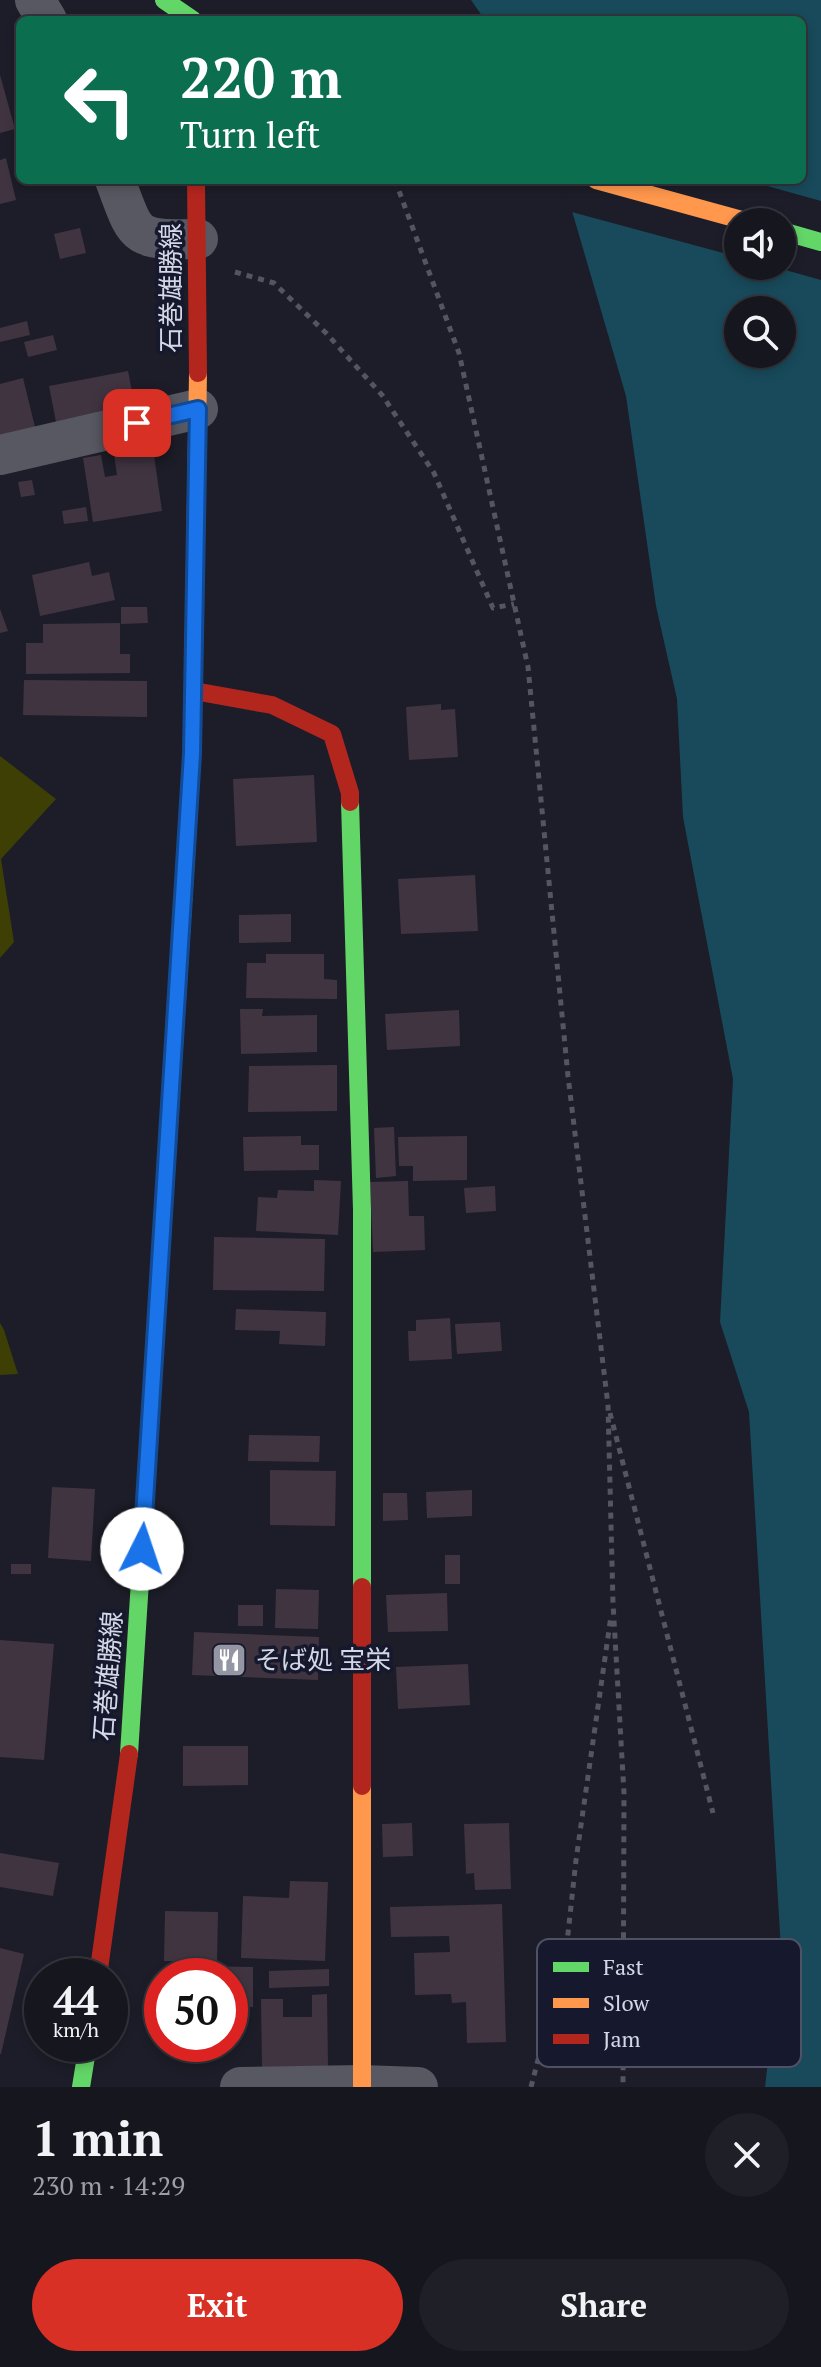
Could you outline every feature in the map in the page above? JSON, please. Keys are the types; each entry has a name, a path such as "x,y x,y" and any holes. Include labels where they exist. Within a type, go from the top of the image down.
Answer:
{"main road":[{"path":"164,0 187,16"},
{"name":"石巻雄勝線","path":"101,1958 131,1740 194,691 198,409 196,184"},
{"path":"611,184 724,215"},
{"path":"796,235 821,242"},
{"path":"194,691 272,705 332,734 350,793 362,1210 362,2085"},
{"path":"81,2087 85,2062"}],"street":[{"path":"116,184 137,232 150,238 166,239 197,257"},
{"path":"0,455 198,409"},
{"path":"240,2087 418,2087"}],"path":[{"path":"396,184 459,353 528,667 568,1076 608,1405 613,1603 624,1793 624,1939"},
{"path":"197,257 274,283 326,333 382,395 434,473 493,608 514,604"},
{"path":"608,1405 713,1813"},
{"path":"567,1939 613,1603"},
{"path":"531,2087 537,2064"},
{"path":"623,2067 623,2087"}],"shaded area":[{"path":"0,756 56,799 1,859 14,942 0,958"},
{"path":"0,1323 4,1330 18,1374 0,1375"}],"water":[{"path":"471,0 821,0 821,2087 765,2087 767,2067 801,2067 801,1939 780,1939 749,1412 720,1322 733,1079 683,817 677,699 656,606 626,396 564,184 806,184 806,16 482,16"}],"pier":[{"path":"560,184 760,184 821,201 821,280 796,273 796,208 724,208 724,253 568,211"}],"building":[{"path":"0,75 15,129 0,133"},
{"path":"6,158 16,200 0,204 0,160"},
{"path":"80,228 86,253 60,259 54,234"},
{"path":"27,321 30,335 0,342 0,328"},
{"path":"53,335 57,350 28,357 24,342"},
{"path":"128,371 136,412 57,427 49,386"},
{"path":"23,378 35,427 0,436 0,384"},
{"path":"152,441 162,511 93,522 83,458 101,455 105,477 117,475 113,447"},
{"path":"32,480 35,495 21,497 18,482"},
{"path":"86,507 88,521 64,524 62,511"},
{"path":"89,562 92,576 109,572 115,600 40,616 32,575"},
{"path":"121,607 147,607 148,623 121,624"},
{"path":"0,609 8,631 0,633"},
{"path":"120,623 120,654 130,654 130,673 26,674 26,643 43,643 43,624"},
{"path":"24,680 147,681 147,717 23,715"},
{"path":"441,704 441,710 455,709 458,757 409,760 406,707"},
{"path":"314,775 317,842 236,846 233,779"},
{"path":"475,875 478,931 401,934 398,879"},
{"path":"291,914 291,942 239,943 239,915"},
{"path":"266,954 324,954 324,979 337,980 337,999 246,998 247,963 266,963"},
{"path":"240,1009 263,1009 262,1016 317,1015 317,1052 241,1054"},
{"path":"459,1010 460,1046 387,1050 385,1014"},
{"path":"337,1065 337,1111 248,1112 249,1066"},
{"path":"394,1127 396,1176 376,1178 374,1128"},
{"path":"301,1136 301,1145 319,1145 319,1170 244,1171 243,1137"},
{"path":"467,1136 467,1180 413,1181 413,1166 399,1166 398,1137"},
{"path":"314,1180 341,1181 338,1235 256,1231 258,1197 277,1198 278,1190 314,1191"},
{"path":"408,1181 409,1216 424,1216 425,1250 373,1252 370,1182"},
{"path":"495,1186 496,1211 466,1213 464,1188"},
{"path":"214,1237 325,1239 324,1291 213,1290"},
{"path":"236,1309 326,1312 325,1346 279,1344 280,1331 235,1330"},
{"path":"450,1318 452,1359 409,1361 408,1331 416,1331 416,1320"},
{"path":"500,1322 502,1351 457,1354 455,1324"},
{"path":"249,1435 320,1436 319,1462 248,1461"},
{"path":"270,1470 336,1471 335,1526 270,1525"},
{"path":"52,1487 95,1489 91,1561 48,1558"},
{"path":"472,1490 472,1516 427,1518 426,1492"},
{"path":"383,1493 407,1493 408,1520 383,1521"},
{"path":"445,1555 460,1555 460,1584 445,1584"},
{"path":"11,1564 31,1564 31,1574 11,1574"},
{"path":"276,1589 319,1590 318,1629 275,1628"},
{"path":"447,1593 448,1631 388,1632 386,1595"},
{"path":"238,1605 263,1605 263,1626 238,1626"},
{"path":"194,1632 319,1637 318,1680 192,1675"},
{"path":"0,1640 54,1644 44,1760 0,1757"},
{"path":"468,1664 470,1705 398,1709 396,1667"},
{"path":"183,1746 248,1746 248,1785 183,1786"},
{"path":"412,1823 413,1856 383,1857 382,1824"},
{"path":"509,1823 511,1889 475,1890 474,1873 466,1874 464,1824"},
{"path":"0,1853 59,1863 53,1896 0,1887"},
{"path":"290,1881 328,1882 325,1961 241,1958 243,1896 289,1898"},
{"path":"502,1904 506,2042 467,2043 466,2002 452,2003 451,1994 415,1995 414,1953 450,1952 449,1936 391,1937 390,1907"},
{"path":"165,1911 218,1912 217,1958 164,1958"},
{"path":"0,1948 24,1954 1,2054 0,2054"},
{"path":"248,1967 253,1967 253,2007 248,2007"},
{"path":"329,1969 329,1986 269,1988 269,1971"},
{"path":"327,1994 328,2066 262,2067 261,1999 283,1999 283,2017 312,2017 312,1995"}],"traffic: fast":[{"path":"164,0 187,16"},
{"path":"796,235 821,242"},
{"path":"350,802 362,1210 362,1587"},
{"path":"129,1754 185,872"},
{"path":"81,2087 85,2062"}],"traffic: slow":[{"path":"611,184 724,215"},
{"path":"185,872 192,754 198,373"},
{"path":"362,1786 362,2085"}],"traffic: jam":[{"path":"196,184 198,373"},
{"path":"194,691 272,705 332,734 350,802"},
{"path":"362,1587 362,1786"},
{"path":"101,1958 129,1754"}],"place":[{"name":"そば処 宝栄","path":"229,1660"}],"route":[{"path":"137,423 198,409 192,754 142,1549"}]}
